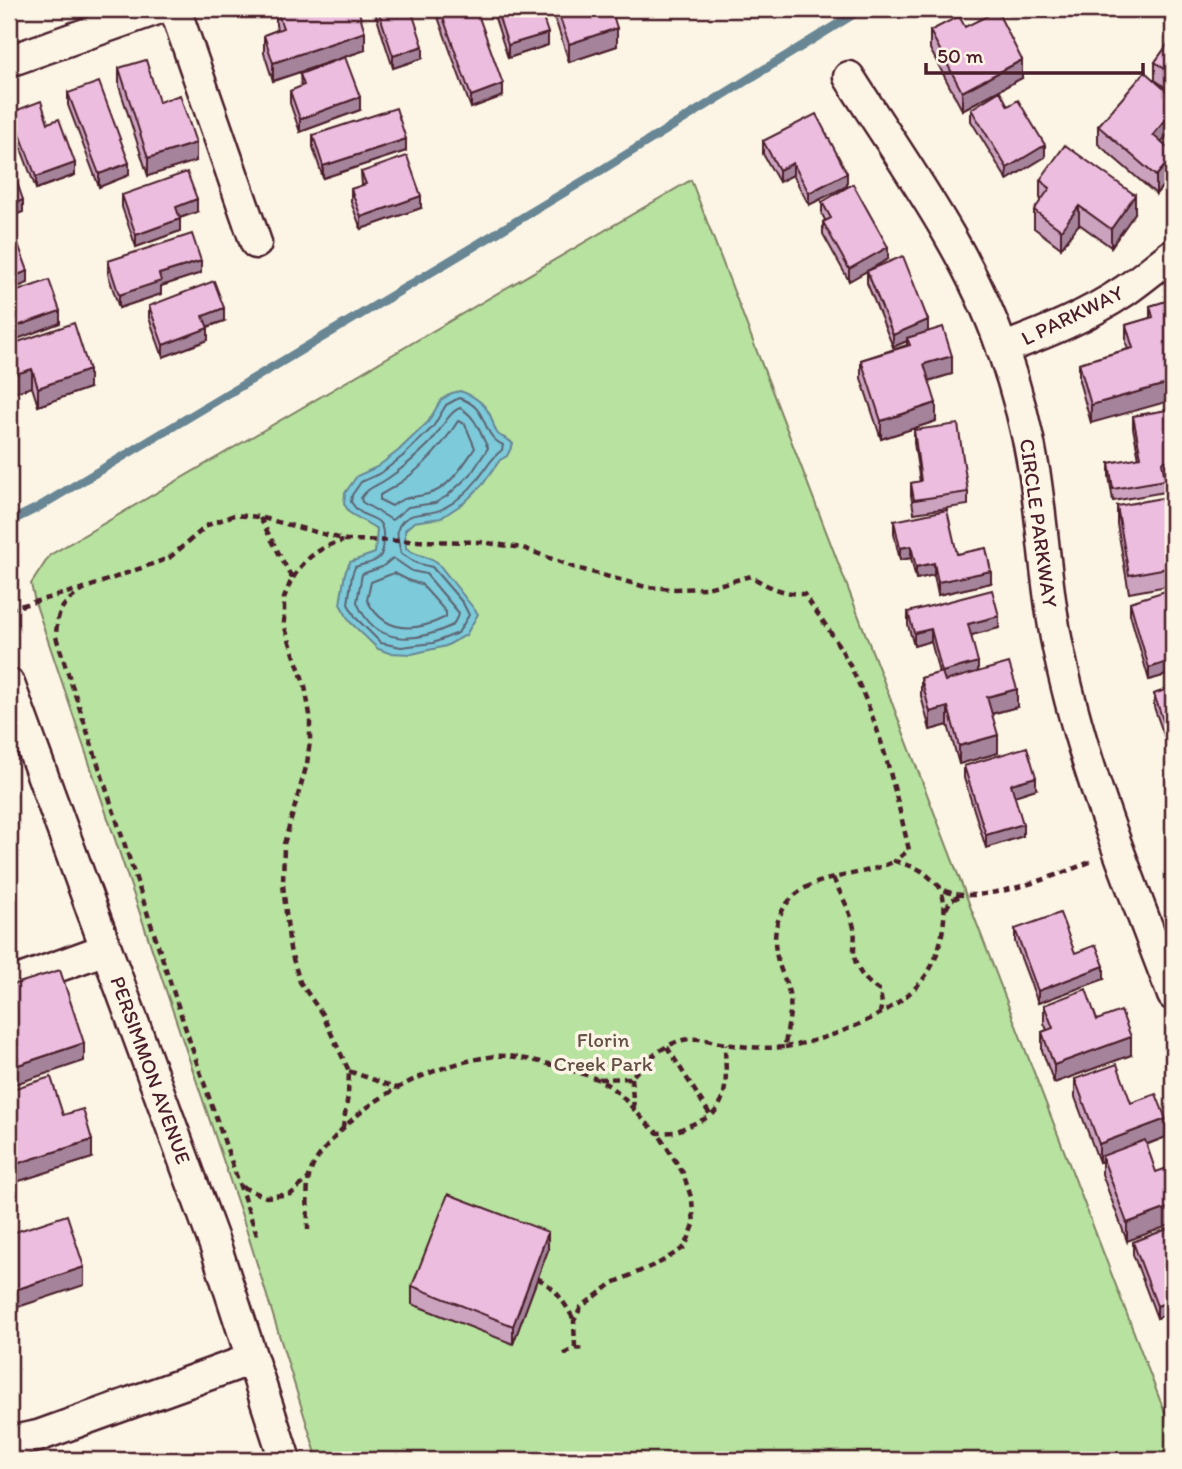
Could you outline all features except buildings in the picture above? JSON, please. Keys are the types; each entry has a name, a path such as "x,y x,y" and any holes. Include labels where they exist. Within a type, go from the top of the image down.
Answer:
{"street":[{"path":"9,61 157,9"},
{"path":"175,9 256,243"},
{"name":"CIRCLE PARKWAY","path":"849,77 959,251 989,313 1002,349 1022,410 1057,640 1080,736 1102,807 1173,995"},
{"name":"L PARKWAY","path":"1002,349 1045,333 1100,306 1173,254"},
{"name":"PERSIMMON AVENUE","path":"9,684 17,729 106,949 215,1245 285,1460"},
{"path":"9,984 106,949"},
{"path":"9,1442 38,1436 252,1359"}],"path":[{"path":"9,609 91,586 169,558 195,534 234,515 259,517 346,540"},
{"path":"259,517 292,578"},
{"path":"343,1127 349,1071 322,1014 300,982 290,949 282,861 284,844 307,764 310,728 306,686 284,625 284,598 292,578 310,556 329,544 346,540 480,542 523,548 573,567 646,587 707,588 751,576 763,584 790,594 804,594 854,673 880,735 891,769 909,850 879,869 809,886 790,898 778,915 774,938 790,1000 785,1047"},
{"path":"91,586 69,599 56,615 56,637 183,1022 258,1238"},
{"path":"895,861 919,870 950,892 967,894 997,891 1045,880 1119,850"},
{"path":"834,878 852,920 856,937 854,953 859,971 868,984 880,991 880,1014"},
{"path":"634,1111 631,1078 644,1063 667,1047 684,1040 704,1039 725,1044 785,1047 833,1034 880,1014 908,996 930,969 941,941 945,911 939,885"},
{"path":"945,911 951,900 967,894"},
{"path":"658,1133 675,1132 711,1115 720,1107 726,1092 725,1044"},
{"path":"667,1047 711,1115"},
{"path":"308,1230 309,1177 316,1159 353,1117 398,1088 445,1067 497,1055 552,1064 597,1079 619,1091 634,1111 658,1133 683,1173 692,1200 694,1225 685,1247 661,1262 613,1283 581,1307 574,1321"},
{"path":"349,1071 398,1088"},
{"path":"597,1079 631,1078"},
{"path":"242,1187 266,1197 291,1195 309,1177"},
{"path":"537,1278 549,1284 563,1299 574,1321 575,1348"},
{"path":"564,1354 575,1348 585,1349"}],"green space":[{"name":"Florin Creek Park","path":"691,180 1173,1434 1173,1460 318,1460 243,1219 31,584 50,555"}],"water":[{"path":"460,391 484,405 498,434 513,444 507,456 500,460 483,484 465,502 441,518 414,522 405,530 406,548 437,562 478,614 466,635 446,646 412,654 389,653 378,649 350,622 340,604 345,573 350,562 375,553 377,529 350,513 344,504 345,493 357,476 377,467 428,422 441,400"}],"waterway":[{"path":"9,522 37,508 590,177 862,9"}]}
